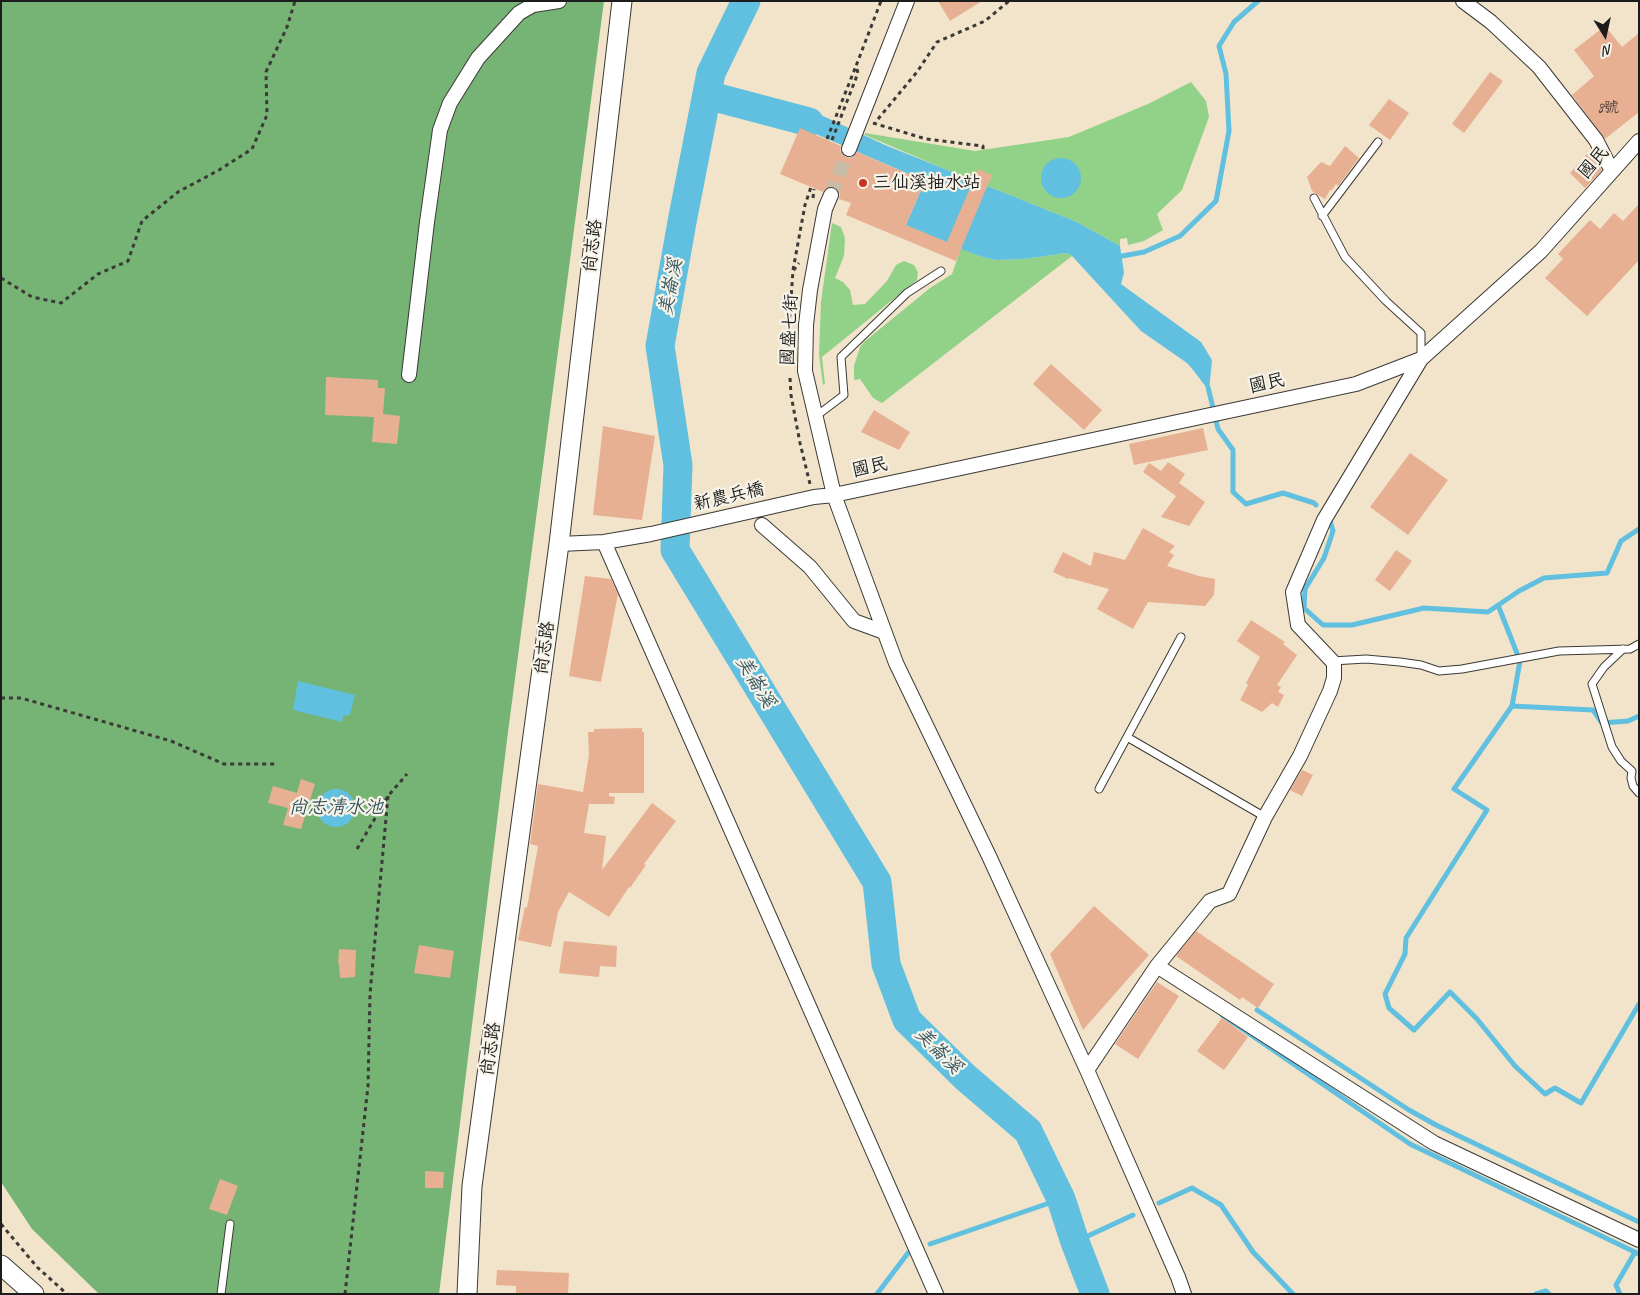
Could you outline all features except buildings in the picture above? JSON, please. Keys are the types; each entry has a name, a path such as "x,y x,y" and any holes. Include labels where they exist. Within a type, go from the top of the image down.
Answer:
{"street":[{"path":"409,375 440,130 450,103 478,58 519,13 533,6 558,1"},
{"name":"尚志路","path":"467,1294 472,1186 559,544 622,1"},
{"path":"849,149 868,121 907,1"},
{"path":"1463,1 1491,22 1539,68 1596,140 1612,171"},
{"name":"國民","path":"814,497 834,495 1356,384 1421,359 1541,252 1639,141"},
{"name":"國盛七街","path":"831,195 825,209 810,290 806,325 805,372 834,495 896,663 989,856 1087,1070 1184,1294"},
{"path":"1087,1070 1157,966 1210,901 1229,894 1265,817 1300,756 1330,691 1334,678 1334,663 1298,625 1293,592 1324,520 1421,359"},
{"name":"新農兵橋","path":"559,544 604,542 651,534 814,497"},
{"path":"762,526 810,567 854,621 884,632"},
{"path":"604,542 936,1294"},
{"path":"1157,966 1434,1143 1639,1240"},
{"path":"1,1265 34,1294"}],"lane":[{"path":"1322,216 1378,142"},
{"path":"1314,198 1345,257 1421,333 1421,359"},
{"path":"815,417 844,394 841,357 907,293 941,271"},
{"path":"1099,789 1181,637"},
{"path":"1332,661 1366,659 1400,662 1421,665 1439,671 1462,669 1559,651 1630,649 1639,644"},
{"path":"1623,649 1604,667 1592,684 1612,747 1621,762 1632,771 1633,786 1639,793"},
{"path":"1127,737 1265,817"},
{"path":"221,1294 230,1224"}],"path":[{"path":"1,278 32,297 62,303 98,274 128,261 142,221 178,192 219,170 252,149 267,116 266,72 287,27 295,1"},
{"path":"827,139 881,1"},
{"path":"983,151 983,146 926,139 868,121 917,72 937,42 985,21 1008,1"},
{"path":"832,140 858,73 856,66"},
{"path":"793,271 805,205 811,187"},
{"path":"1,698 21,698 171,741 224,764 276,764"},
{"path":"357,849 388,796 407,774"},
{"path":"345,1294 368,1086 370,994 388,796"},
{"path":"1,1224 37,1267 67,1294"}],"green space":[{"path":"1,1 604,1 508,732 439,1294 99,1294 32,1229 1,1182"},
{"path":"1191,82 1206,101 1209,117 1182,190 1157,214 1163,230 1144,241 1128,245 1127,238 1120,239 1120,246 1077,222 987,186 992,175 973,181 865,135 865,133 975,151 1069,137 1148,104"},
{"path":"832,223 841,227 845,238 844,256 835,278 843,282 850,290 853,305 865,304 887,281 896,265 904,261 914,265 918,272 917,280 822,357 825,384 823,385 819,355 821,302"},
{"path":"961,248 982,257 996,260 1024,259 1067,253 1072,256 882,403 873,398 860,379 854,380 854,366 860,347 930,288 952,274"}],"water":[{"path":"806,108 885,145 1077,222 1120,246 1124,273 1121,284 1201,342 1212,360 1209,391 1187,363 1141,331 1072,256 1067,253 1024,259 996,260 982,257 905,227 925,181 795,125"},
{"path":"1061,158 1075,164 1081,178 1075,192 1061,198 1047,192 1041,178 1047,164"},
{"path":"298,681 355,695 350,715 343,716 342,722 293,710"},
{"name":"尚志清水池","path":"336,789 350,794 355,808 350,822 336,827 322,822 317,808 322,794"}],"waterway":[{"name":"美崙溪","path":"746,1 711,73 660,346 678,465 675,550 877,882 886,964 907,1020 965,1077 1028,1131 1061,1199 1095,1294"},
{"path":"1117,257 1144,252 1180,236 1216,201 1229,131 1226,74 1219,46 1234,22 1258,1"},
{"path":"707,95 809,122"},
{"path":"1208,387 1218,429 1233,450 1233,492 1246,504 1283,493 1316,505"},
{"path":"1330,521 1333,531 1324,558 1305,589 1304,608 1323,625 1352,625 1424,608 1488,612 1519,591 1544,578 1607,573 1621,541 1639,529"},
{"path":"1498,605 1520,661 1512,706 1454,789 1487,810 1406,938 1405,954 1385,994 1389,1008 1414,1030 1450,992 1477,1019 1515,1066 1545,1094 1555,1088 1581,1103 1639,1004"},
{"path":"1512,706 1593,710 1602,723 1628,721 1639,716"},
{"path":"1257,1010 1409,1110 1436,1125 1639,1222"},
{"path":"1222,1015 1410,1144 1639,1254"},
{"path":"1159,1203 1192,1188 1221,1205 1253,1252 1293,1294"},
{"path":"930,1244 1061,1199"},
{"path":"1075,1242 1133,1215"},
{"path":"1620,1294 1616,1285 1635,1252"},
{"path":"877,1294 908,1253"},
{"path":"1536,1294 1546,1291 1549,1294"}],"tunnel":[{"path":"831,195 849,149"}],"place":[{"name":"三仙溪抽水站","path":"863,183"}]}
